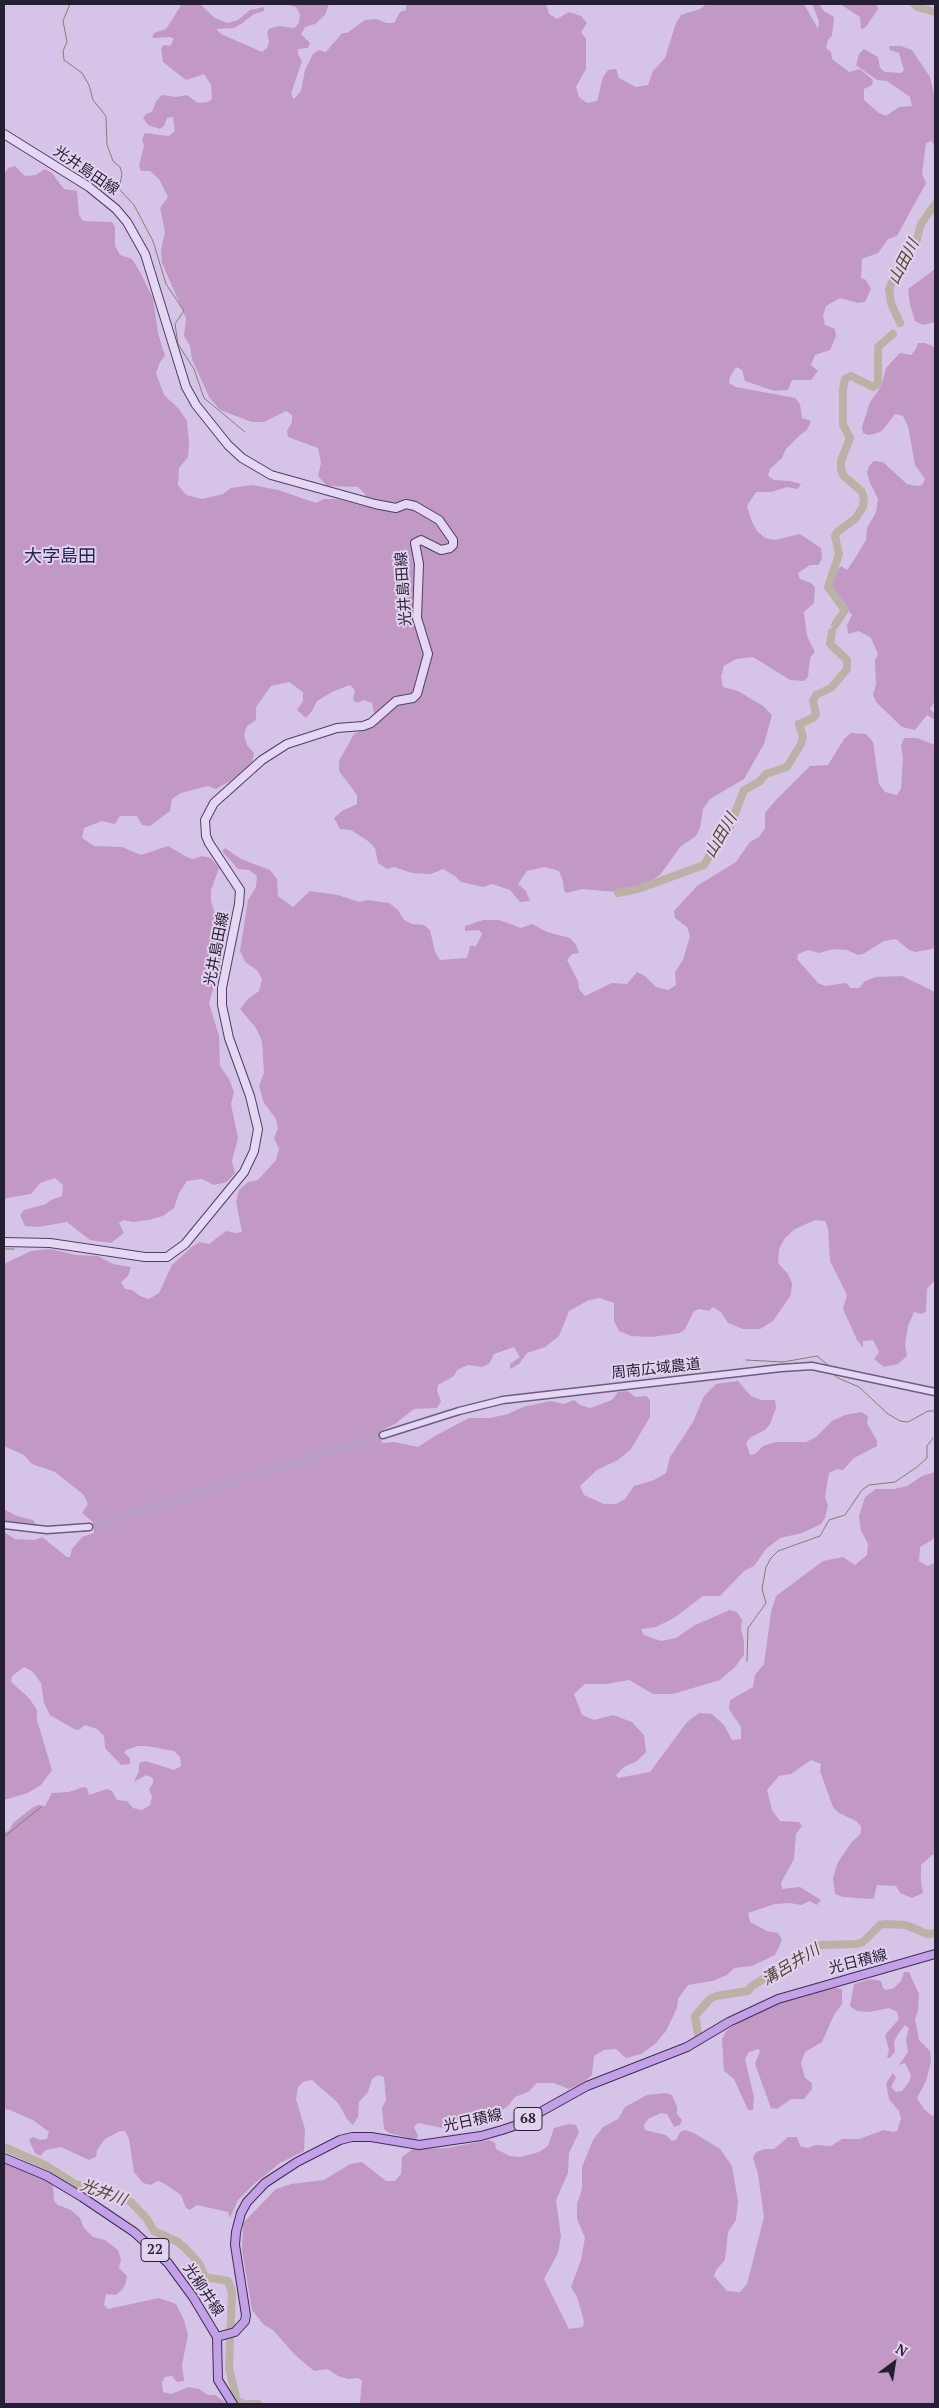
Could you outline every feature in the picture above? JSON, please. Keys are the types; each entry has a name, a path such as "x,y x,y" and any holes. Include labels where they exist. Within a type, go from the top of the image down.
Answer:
{"main road":[{"name":"光井島田線","path":"4,134 89,187 116,209 127,222 145,254 186,387 196,405 228,445 242,458 271,475 327,492 396,508 406,504 414,506 439,520 453,540 453,545 442,550 421,540 415,543 418,564 416,618 428,654 417,694 413,698 396,701 371,723 363,726 337,728 287,744 262,760 214,803 206,820 206,836 209,843 240,890 239,904 222,988 222,1005 229,1038 250,1096 258,1128 254,1151 244,1172 185,1244 167,1257 145,1257 50,1243 4,1242"},
{"name":"光日積線","path":"217,2337 232,2334 244,2321 246,2315 237,2261 238,2222 247,2202 255,2192 280,2172 297,2162 340,2140 352,2137 371,2137 419,2145 472,2137 502,2130 517,2125 594,2083 687,2046 729,2022 778,1999 935,1954"},
{"name":"光柳井線","path":"4,2158 47,2176 134,2232 156,2251 182,2281 217,2337 218,2380 233,2404"}],"street":[{"name":"周南広域農道","path":"383,1435 459,1411 503,1400 781,1368 812,1366 935,1392"},
{"path":"4,1525 47,1530 89,1527"}],"shaded area":[{"path":"182,4 200,4 215,18 227,23 238,20 250,10 264,7 264,11 254,14 234,28 216,29 221,34 262,52 267,48 269,42 267,33 269,29 278,26 294,28 299,23 300,14 296,7 286,4 329,4 325,15 315,24 305,27 301,34 310,43 308,48 298,49 298,55 302,61 291,94 294,99 301,91 305,70 313,54 319,50 326,52 342,33 347,33 365,20 376,19 387,23 394,23 400,12 406,10 406,4 546,4 549,14 557,19 569,12 581,16 587,23 581,32 586,39 586,69 576,87 579,97 587,103 597,101 603,77 608,70 616,69 619,78 636,87 648,85 653,71 665,58 676,23 681,15 700,9 707,4 804,4 818,29 819,21 812,4 819,4 824,11 834,17 832,36 828,40 826,48 831,52 832,59 849,72 860,69 873,80 872,85 864,89 864,100 879,113 886,116 899,107 912,106 910,97 887,81 877,80 856,65 859,54 864,49 878,57 880,68 885,72 901,73 904,70 899,53 890,50 889,46 901,46 912,50 930,77 935,99 935,149 932,141 926,143 922,174 926,183 897,236 888,239 878,253 862,259 861,278 866,280 871,289 865,302 858,303 840,298 826,306 823,316 825,325 835,329 836,336 830,350 815,355 811,365 818,371 811,380 792,380 788,390 774,391 745,381 742,370 736,367 730,377 729,383 736,387 795,398 800,404 802,418 811,421 807,430 786,449 782,458 770,469 768,476 774,480 801,484 798,489 787,487 771,492 756,492 747,506 757,531 765,538 775,540 800,534 821,548 822,559 818,565 810,565 798,573 800,579 811,583 815,587 814,603 804,612 807,636 815,652 810,658 808,677 804,681 790,680 753,657 736,659 724,666 721,677 723,687 738,691 763,706 772,715 764,744 744,779 710,799 703,809 700,828 696,836 680,847 660,875 643,885 616,892 582,889 567,893 564,891 559,871 545,867 527,871 518,884 526,891 530,901 520,902 510,890 492,884 483,887 461,882 443,869 431,874 412,873 394,867 387,869 378,863 375,848 368,841 351,830 340,829 334,818 342,811 357,804 357,795 339,771 339,761 354,734 369,727 376,721 372,703 364,700 357,703 353,700 355,690 350,685 332,692 317,701 306,718 297,710 303,701 303,692 289,682 271,686 256,707 256,720 247,726 244,735 247,745 254,753 252,762 232,780 216,789 208,786 181,793 172,799 170,811 150,826 142,825 137,816 120,816 115,824 102,821 84,828 82,838 94,846 122,847 141,855 168,846 193,859 202,856 211,858 219,868 211,890 211,901 214,911 220,918 221,963 209,1003 219,1036 220,1066 229,1079 234,1092 231,1104 238,1138 232,1161 235,1173 227,1182 214,1185 202,1179 187,1181 179,1193 174,1208 163,1216 148,1220 133,1222 123,1220 119,1223 124,1233 111,1243 90,1240 67,1222 38,1227 25,1226 20,1215 24,1210 46,1204 62,1196 63,1185 55,1178 40,1183 31,1194 4,1200 4,174 8,168 15,166 25,176 36,175 45,169 52,173 64,189 77,191 79,215 83,221 112,222 115,227 115,246 120,255 132,259 139,270 153,298 158,333 165,356 160,362 156,373 164,395 179,409 187,421 188,457 179,468 178,485 186,495 202,499 223,494 231,488 252,485 278,490 316,503 324,499 337,499 367,507 365,494 358,487 327,486 318,476 321,463 318,448 288,437 287,431 292,422 292,415 286,411 264,422 252,422 220,410 209,397 192,359 190,346 184,336 186,318 162,263 161,250 165,232 160,208 168,197 159,179 150,171 141,171 139,166 144,146 142,139 145,133 169,136 175,131 173,117 167,118 164,126 160,129 148,125 143,118 146,114 152,112 156,101 162,95 176,97 187,95 198,103 208,102 212,99 211,85 204,74 186,80 163,62 161,48 164,45 170,46 174,39 170,37 152,38 154,33 166,29"},
{"path":"840,4 876,4 878,9 865,28 861,29 860,17"},
{"path":"935,269 935,322 923,325 915,321 908,289"},
{"path":"918,343 925,343 935,347 935,701 930,709 935,714 935,720 927,715 915,730 902,727 876,702 873,694 876,685 875,660 878,654 871,638 859,631 848,634 847,625 852,615 832,591 831,582 834,574 841,566 847,570 854,560 866,540 867,528 876,512 878,499 867,472 869,466 874,461 883,462 907,484 922,485 925,479 915,465 908,426 903,416 895,414 882,431 874,434 868,435 863,433 862,427 870,402 881,387 886,368 900,353 911,355"},
{"path":"851,733 866,734 873,742 879,784 885,792 897,795 901,789 903,758 901,746 904,738 917,738 935,745 935,946 932,949 916,952 909,950 896,939 884,941 863,954 858,955 847,950 833,949 819,953 808,950 798,954 797,959 818,983 825,986 846,983 851,988 859,988 865,981 876,977 902,976 935,992 935,1280 927,1289 926,1312 921,1314 914,1312 908,1326 905,1345 907,1356 898,1364 884,1367 874,1359 879,1352 873,1340 863,1341 863,1348 857,1340 843,1309 847,1295 830,1261 828,1228 825,1221 815,1220 795,1229 785,1238 779,1249 778,1263 788,1274 792,1283 791,1295 773,1321 760,1329 743,1329 728,1323 721,1312 713,1307 709,1311 699,1309 694,1311 685,1329 680,1333 652,1337 631,1336 619,1331 614,1321 614,1303 600,1298 589,1300 569,1311 559,1336 545,1347 527,1353 519,1364 510,1369 510,1364 520,1357 514,1347 494,1354 489,1364 482,1367 468,1365 457,1370 454,1376 438,1385 437,1391 441,1401 437,1408 414,1409 395,1424 380,1431 382,1443 394,1442 418,1447 469,1418 490,1418 508,1414 523,1407 551,1401 564,1404 574,1400 580,1405 590,1408 612,1400 618,1392 628,1391 635,1397 646,1396 650,1400 650,1417 631,1449 618,1460 597,1470 580,1486 584,1495 604,1504 616,1504 625,1499 634,1486 654,1480 666,1473 670,1457 693,1422 704,1396 716,1384 738,1381 751,1396 762,1400 775,1400 776,1408 770,1424 765,1430 751,1437 746,1443 750,1455 755,1454 763,1446 776,1442 806,1442 816,1437 832,1421 845,1415 861,1412 868,1416 867,1423 877,1441 877,1446 854,1458 843,1470 837,1469 829,1473 825,1497 828,1505 825,1518 821,1524 802,1533 780,1538 766,1549 754,1566 744,1571 720,1596 703,1596 674,1618 656,1627 641,1629 644,1635 661,1641 676,1638 695,1625 730,1610 737,1612 742,1620 741,1629 744,1641 744,1655 735,1667 720,1680 673,1694 653,1694 629,1680 607,1684 585,1684 574,1694 582,1715 594,1720 613,1715 632,1722 644,1735 646,1752 637,1761 624,1767 616,1775 618,1778 650,1772 687,1722 699,1713 712,1714 724,1725 732,1740 741,1739 741,1727 729,1709 730,1700 753,1687 755,1675 764,1664 771,1612 776,1596 823,1561 843,1557 855,1565 867,1555 868,1544 861,1531 859,1516 865,1497 876,1489 894,1489 907,1486 922,1476 935,1472 935,1536 920,1547 919,1561 928,1566 935,1563 935,1855 932,1855 921,1865 923,1893 912,1898 900,1893 896,1886 877,1885 874,1898 870,1899 843,1897 835,1894 833,1878 838,1862 851,1843 861,1833 861,1826 856,1821 839,1813 833,1807 820,1771 821,1764 811,1760 791,1774 779,1776 767,1790 772,1810 780,1821 799,1822 802,1826 796,1834 794,1859 781,1883 782,1889 800,1887 821,1900 817,1905 810,1901 801,1905 790,1903 775,1904 748,1913 750,1922 767,1931 778,1933 782,1940 775,1955 752,1966 734,1968 727,1975 712,1981 688,1985 678,1999 677,2008 666,2031 655,2044 641,2054 626,2058 616,2049 604,2050 594,2056 592,2075 581,2084 569,2089 554,2083 537,2083 528,2092 515,2097 508,2106 492,2116 484,2114 469,2116 460,2123 443,2128 418,2123 414,2127 418,2136 416,2140 389,2133 384,2129 382,2108 386,2100 384,2077 378,2075 372,2079 368,2092 359,2102 358,2117 353,2125 347,2119 338,2103 312,2080 303,2082 298,2087 296,2099 305,2129 304,2151 280,2163 253,2185 238,2200 230,2218 228,2212 197,2205 190,2210 186,2208 181,2195 165,2184 158,2181 150,2185 143,2183 134,2172 129,2139 125,2131 120,2131 105,2139 97,2150 96,2157 89,2160 61,2147 46,2150 40,2156 35,2153 29,2140 33,2137 41,2140 47,2139 49,2132 33,2120 4,2109 4,1831 7,1832 13,1823 32,1808 38,1805 45,1806 52,1793 69,1792 84,1787 87,1788 89,1795 107,1789 112,1791 117,1800 127,1801 133,1808 142,1810 150,1805 152,1797 149,1789 153,1783 153,1778 146,1775 134,1782 139,1771 139,1763 146,1761 174,1770 181,1766 180,1757 174,1751 147,1746 137,1746 126,1750 124,1753 130,1758 130,1764 121,1765 105,1748 104,1736 97,1729 85,1725 79,1730 74,1729 50,1715 44,1703 41,1683 32,1671 24,1667 12,1676 11,1682 29,1698 37,1710 37,1720 52,1770 41,1785 28,1793 4,1800 4,1532 15,1539 35,1540 42,1537 67,1557 70,1557 72,1549 82,1537 94,1533 94,1523 82,1513 88,1504 84,1495 55,1472 32,1464 24,1455 4,1446 4,1264 31,1251 50,1249 76,1255 98,1256 113,1264 131,1267 128,1276 121,1282 125,1289 132,1290 140,1296 149,1299 159,1293 172,1265 193,1246 200,1242 209,1244 226,1231 242,1232 236,1201 239,1190 248,1182 258,1180 276,1160 279,1149 274,1138 278,1128 276,1119 264,1103 259,1086 264,1073 262,1041 256,1028 240,1009 248,999 259,991 262,979 257,970 246,963 240,951 248,900 256,887 257,876 249,870 238,869 222,851 225,848 241,859 270,870 277,879 278,896 293,907 310,891 338,895 359,902 367,900 389,903 398,910 404,920 412,924 424,925 430,930 435,952 440,960 467,958 470,946 476,946 482,934 479,930 465,931 465,926 483,920 499,920 521,928 532,924 547,932 570,938 576,945 579,953 572,954 567,960 578,981 579,989 585,996 612,983 627,984 637,972 645,976 656,987 668,990 676,985 675,972 683,960 690,936 687,927 675,918 674,911 697,886 736,862 750,842 759,837 765,828 765,813 776,800 810,766 828,765 844,739"},
{"path":"4,1509 17,1516 33,1520 36,1524 4,1521"},
{"path":"904,1972 909,1972 919,1994 918,2011 915,2019 919,2040 930,2051 931,2062 926,2081 917,2098 924,2109 932,2116 935,2115 935,2404 357,2404 360,2402 362,2381 358,2378 348,2379 338,2376 327,2369 314,2371 294,2354 273,2330 264,2325 252,2310 242,2250 243,2223 276,2189 291,2184 324,2180 350,2164 362,2162 386,2181 395,2181 401,2174 402,2157 413,2149 447,2148 489,2140 495,2143 496,2149 510,2156 520,2157 539,2152 548,2146 554,2128 569,2124 576,2125 579,2132 569,2153 568,2173 556,2200 561,2236 558,2253 544,2279 569,2329 583,2327 584,2321 577,2297 571,2287 581,2260 585,2238 577,2219 577,2204 582,2189 582,2167 593,2140 603,2127 618,2119 625,2107 647,2095 666,2093 672,2095 677,2107 677,2114 682,2120 680,2125 674,2127 667,2114 661,2113 648,2119 644,2125 645,2130 666,2135 672,2141 677,2139 680,2132 685,2130 694,2133 720,2149 732,2166 738,2201 736,2220 728,2232 725,2260 716,2270 714,2276 727,2291 740,2292 747,2284 764,2217 758,2174 753,2158 756,2152 774,2149 788,2137 797,2137 800,2146 807,2148 816,2145 831,2146 842,2139 859,2139 884,2130 897,2131 901,2119 899,2111 889,2099 886,2083 893,2073 896,2078 891,2087 896,2092 902,2091 909,2082 911,2075 905,2063 899,2065 908,2052 906,2039 909,2028 905,2025 898,2034 894,2042 895,2052 890,2058 887,2057 889,2050 885,2035 899,2019 897,2012 889,2008 869,2012 857,2011 850,2006 854,1984 871,1979 881,1981 883,1988 886,1990 894,1988 901,1981"},
{"path":"835,1988 842,1989 842,2004 834,2015 822,2042 805,2052 801,2063 805,2078 812,2083 812,2089 804,2099 791,2099 777,2109 771,2108 755,2064 760,2051 758,2049 749,2052 745,2059 754,2097 753,2110 748,2110 734,2079 724,2071 722,2039 727,2030 751,2015 776,2004 805,1994"},
{"path":"4,2163 44,2178 53,2186 54,2201 58,2205 71,2210 80,2218 84,2228 93,2237 105,2240 118,2250 121,2259 119,2268 127,2276 126,2282 123,2289 116,2295 106,2294 104,2305 108,2309 159,2298 176,2304 184,2320 188,2335 182,2365 184,2381 177,2382 172,2376 165,2377 162,2382 163,2392 171,2394 189,2387 199,2389 208,2395 215,2395 228,2404 4,2404"}],"waterway":[{"path":"70,4 63,21 67,42 63,51 64,60 82,73 89,85 93,100 106,116 107,145 113,161 120,167 122,174 119,189 134,205 153,241 166,284 184,311 175,324 178,344 194,369 204,398 245,432"},
{"name":"山田川","path":"914,4 917,7 935,12"},
{"name":"山田川","path":"900,323 891,303 889,289 902,260 916,242 921,224 935,204"},
{"name":"山田川","path":"835,625 845,610 828,587 839,554 835,536 837,532 855,519 863,507 864,499 862,492 843,475 841,469 841,461 850,438 843,425 843,389 845,379 851,376 873,387 878,384 878,347 893,334"},
{"name":"山田川","path":"618,893 638,889 704,865 718,841 729,829 744,790 759,782 766,774 787,767 801,744 803,737 799,724 813,718 816,714 813,701 816,695 831,688 847,669 847,660 830,644 832,632"},
{"path":"4,1249 14,1249"},
{"path":"746,1360 783,1362 817,1356 829,1366"},
{"path":"833,1374 859,1387 888,1414 900,1421 908,1422 928,1411 935,1411"},
{"path":"747,1661 748,1628 766,1603 762,1589 766,1567 771,1558 778,1551 820,1536 829,1520 845,1515 862,1490 869,1485 895,1482 917,1467 927,1458 927,1446 933,1438"},
{"path":"4,1837 41,1807"},
{"name":"溝呂井川","path":"698,2034 695,2016 710,1999 716,1996 748,1991 752,1986 819,1945 857,1944 863,1942 880,1925 885,1924 906,1925 927,1934 935,1933"},
{"name":"光井川","path":"4,2147 47,2166 75,2184 110,2193 131,2202 147,2219 154,2231 178,2242 185,2248 199,2263 205,2277 228,2281 232,2292 229,2368 237,2401 245,2404"},
{"name":"光井川","path":"250,2404 258,2404"}],"tunnel":[{"path":"89,1527 383,1435"}],"district":[{"name":"大字島田","path":"60,557"}]}
